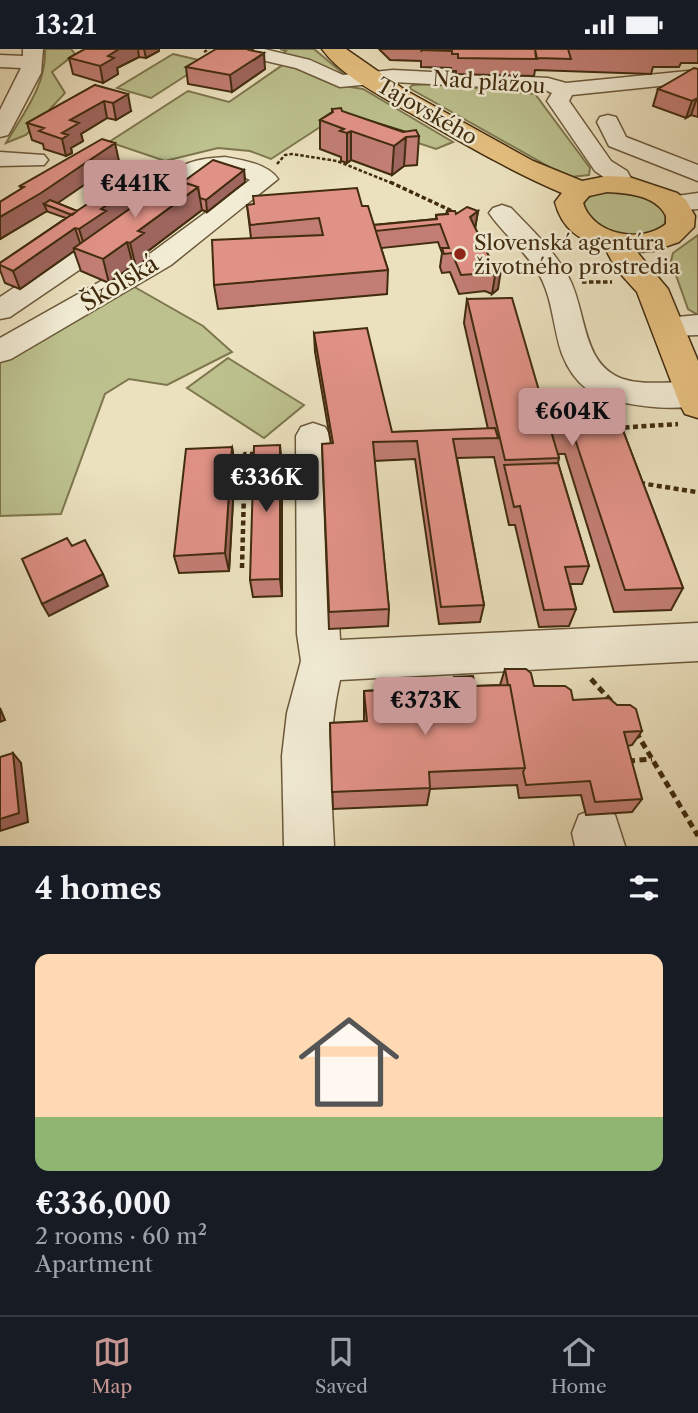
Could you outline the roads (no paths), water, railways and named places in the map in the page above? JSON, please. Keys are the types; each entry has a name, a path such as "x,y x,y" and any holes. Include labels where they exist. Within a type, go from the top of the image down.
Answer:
{"main road":[{"name":"Tajovského","path":"333,49 370,78 524,167 540,184 596,185"},
{"path":"596,185 650,190 687,209 677,232 653,242 617,241 595,235 579,225 570,214 596,185"},
{"path":"617,241 638,285 683,325 690,408"},
{"path":"638,285 657,267 653,242"}],"street":[{"name":"Nad plážou","path":"239,49 303,64 340,81 393,76 558,87 698,76"},
{"path":"0,61 32,62"},
{"path":"549,61 558,87"},
{"path":"0,69 32,62"},
{"path":"0,130 32,62"},
{"name":"Nad plážou","path":"558,87 558,101 575,124 596,185"},
{"path":"575,124 604,125 608,122 617,141 698,174"},
{"path":"0,159 36,160"},
{"name":"Školská","path":"0,352 161,259 266,179 255,171 218,163 201,166 184,175"},
{"path":"502,213 548,264 557,283 580,358 596,377 626,391 690,408"},
{"path":"0,310 103,241"},
{"path":"309,846 306,756 310,713 323,661 318,635 313,436"},
{"path":"323,661 698,642"}],"place":[{"name":"Slovenská agentúra životného prostredia","path":"460,254"}]}
